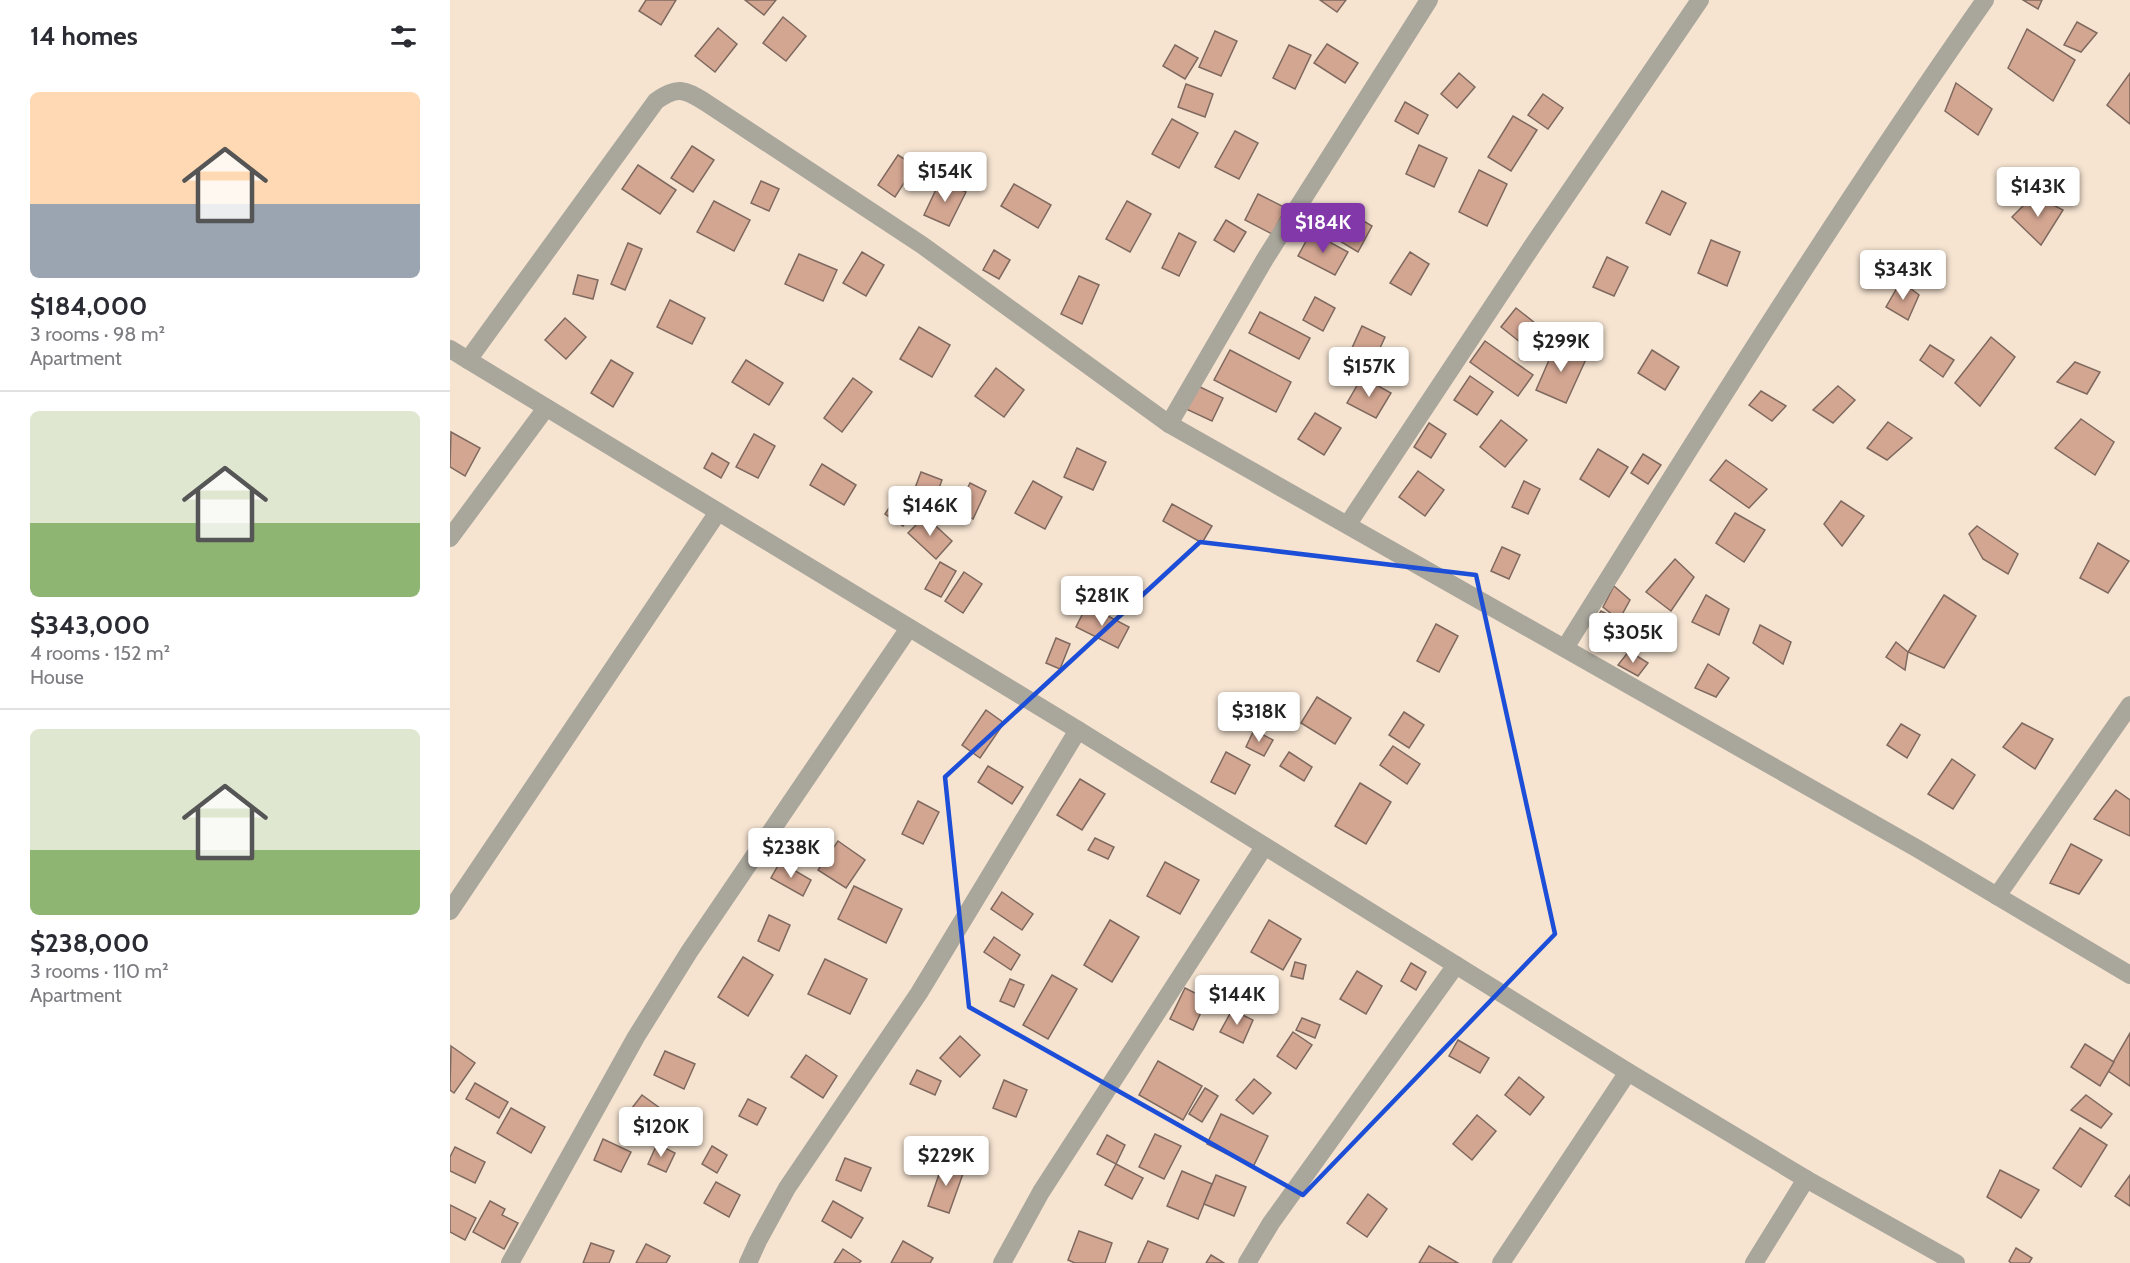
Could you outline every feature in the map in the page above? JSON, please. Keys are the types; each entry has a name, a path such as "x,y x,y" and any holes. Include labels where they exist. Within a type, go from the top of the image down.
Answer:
{"street":[{"path":"1169,424 1266,259 1429,0"},
{"path":"1348,524 1535,242 1700,0"},
{"path":"1565,648 1893,133 1984,0"},
{"path":"468,360 656,101 670,91 680,90 705,102 922,245 1169,424 1908,843 2130,975"},
{"path":"450,349 1078,730 1628,1072 1806,1179 1956,1263"},
{"path":"450,538 546,408"},
{"path":"450,911 718,512"},
{"path":"510,1263 636,1037 677,971 909,628"},
{"path":"1997,896 2130,705"},
{"path":"748,1263 787,1188 919,993 1078,730"},
{"path":"1002,1263 1041,1192 1264,847"},
{"path":"1247,1263 1278,1214 1456,965"},
{"path":"1501,1263 1628,1072"},
{"path":"1754,1263 1806,1179"}],"highlighted area":[{"path":"1200,542 1476,575 1555,934 1303,1195 969,1007 945,777"}],"building":[{"path":"646,0 676,0 661,25 639,11"},
{"path":"745,0 776,0 764,15"},
{"path":"1320,0 1346,0 1337,12"},
{"path":"2023,0 2042,0 2038,9"},
{"path":"783,17 806,36 786,61 763,43"},
{"path":"2077,22 2097,33 2081,52 2064,45"},
{"path":"718,28 737,44 715,72 695,56"},
{"path":"2027,29 2075,60 2053,101 2008,68"},
{"path":"1215,31 1237,41 1221,76 1199,67"},
{"path":"1327,44 1358,63 1345,83 1314,63"},
{"path":"1175,45 1198,58 1185,79 1163,66"},
{"path":"1289,45 1311,55 1295,89 1273,78"},
{"path":"1459,73 1475,87 1457,108 1441,94"},
{"path":"2130,73 2130,124 2107,105"},
{"path":"1956,83 1992,109 1978,135 1945,111"},
{"path":"1186,84 1213,94 1205,117 1178,107"},
{"path":"1543,94 1563,108 1548,129 1528,115"},
{"path":"1405,102 1428,115 1418,134 1395,121"},
{"path":"1513,116 1537,130 1511,171 1488,157"},
{"path":"1172,119 1198,133 1179,168 1152,154"},
{"path":"1235,131 1258,143 1239,179 1215,167"},
{"path":"1419,145 1447,158 1434,187 1406,174"},
{"path":"692,146 714,160 693,192 671,178"},
{"path":"898,155 915,166 895,197 878,185"},
{"path":"638,165 676,190 660,214 622,189"},
{"path":"1479,170 1507,184 1487,226 1459,212"},
{"path":"761,181 779,189 769,211 751,203"},
{"path":"940,181 966,192 949,226 924,215"},
{"path":"1014,184 1051,205 1038,228 1001,206"},
{"path":"1662,191 1686,203 1670,235 1646,223"},
{"path":"1258,194 1286,208 1272,234 1245,220"},
{"path":"2034,195 2063,210 2041,245 2012,217"},
{"path":"714,201 750,220 734,251 697,232"},
{"path":"1127,201 1151,214 1130,252 1106,239"},
{"path":"1352,214 1372,226 1358,252 1338,240"},
{"path":"1226,220 1246,232 1234,252 1214,240"},
{"path":"1311,232 1348,252 1335,275 1298,256"},
{"path":"1179,233 1196,242 1179,276 1162,268"},
{"path":"1711,240 1740,252 1727,286 1698,273"},
{"path":"628,243 642,249 625,290 611,284"},
{"path":"994,250 1010,260 999,279 983,270"},
{"path":"862,252 884,265 866,296 843,283"},
{"path":"1410,252 1429,264 1411,295 1390,283"},
{"path":"799,254 837,270 823,301 785,284"},
{"path":"1607,257 1628,267 1614,296 1593,287"},
{"path":"578,275 598,280 593,299 573,294"},
{"path":"1079,276 1099,285 1082,324 1061,314"},
{"path":"1901,281 1919,295 1908,320 1886,307"},
{"path":"1315,297 1335,308 1323,331 1303,320"},
{"path":"670,300 705,318 692,344 657,327"},
{"path":"1516,308 1535,323 1520,342 1501,327"},
{"path":"1260,312 1310,338 1299,359 1249,333"},
{"path":"565,318 586,337 566,359 545,340"},
{"path":"1362,326 1385,337 1375,359 1352,348"},
{"path":"919,327 950,345 932,377 900,359"},
{"path":"1991,337 2015,357 1980,406 1955,383"},
{"path":"1485,341 1533,375 1518,396 1470,362"},
{"path":"1556,344 1587,357 1566,403 1536,390"},
{"path":"1930,345 1954,360 1943,377 1920,360"},
{"path":"1230,350 1291,382 1276,412 1214,380"},
{"path":"1652,350 1679,367 1665,390 1638,373"},
{"path":"611,360 633,373 613,407 591,393"},
{"path":"746,360 783,383 769,405 732,382"},
{"path":"2075,362 2100,372 2087,394 2057,382"},
{"path":"996,368 1024,390 1004,417 975,396"},
{"path":"1470,376 1493,392 1477,415 1454,400"},
{"path":"1362,377 1391,393 1376,418 1347,403"},
{"path":"853,378 872,392 842,432 824,418"},
{"path":"1198,386 1223,398 1212,421 1186,409"},
{"path":"1838,386 1855,400 1833,423 1813,410"},
{"path":"1761,391 1786,406 1772,421 1749,405"},
{"path":"1315,413 1341,428 1324,455 1298,439"},
{"path":"2081,419 2114,442 2095,475 2055,448"},
{"path":"1501,420 1527,440 1505,467 1480,447"},
{"path":"1888,422 1912,438 1887,460 1867,448"},
{"path":"1429,423 1446,434 1431,458 1414,447"},
{"path":"451,432 480,448 465,476 450,467"},
{"path":"754,434 775,446 758,478 736,467"},
{"path":"1077,448 1106,462 1093,490 1064,477"},
{"path":"1598,449 1628,467 1609,497 1580,479"},
{"path":"712,453 729,463 721,478 704,468"},
{"path":"1643,454 1661,465 1648,484 1631,473"},
{"path":"1726,460 1767,489 1749,508 1710,480"},
{"path":"822,464 856,485 844,505 810,485"},
{"path":"1418,471 1444,490 1425,516 1399,497"},
{"path":"921,472 942,480 936,496 915,488"},
{"path":"1033,481 1062,497 1045,529 1015,513"},
{"path":"1524,481 1540,489 1528,514 1512,507"},
{"path":"970,483 986,491 973,519 956,511"},
{"path":"898,494 917,507 903,526 885,514"},
{"path":"1841,501 1864,516 1842,546 1824,524"},
{"path":"1172,504 1212,526 1202,543 1163,521"},
{"path":"1735,513 1765,530 1744,562 1716,543"},
{"path":"925,516 952,541 936,559 908,533"},
{"path":"1977,526 2018,554 2008,574 1983,559 1969,534"},
{"path":"2098,543 2129,561 2108,593 2080,578"},
{"path":"1502,547 1520,555 1509,579 1491,571"},
{"path":"1675,559 1694,577 1671,611 1646,592"},
{"path":"940,562 956,571 941,597 925,589"},
{"path":"964,572 982,584 963,613 945,601"},
{"path":"1614,586 1630,600 1619,620 1603,607"},
{"path":"1706,595 1729,609 1719,635 1692,622"},
{"path":"1944,595 1976,616 1944,668 1908,652"},
{"path":"1087,605 1129,627 1118,648 1076,627"},
{"path":"1601,611 1619,620 1608,640 1590,628"},
{"path":"1436,624 1458,636 1439,672 1417,661"},
{"path":"1760,625 1791,642 1783,664 1753,643"},
{"path":"1056,638 1070,644 1060,669 1046,663"},
{"path":"1896,642 1908,652 1905,670 1886,657"},
{"path":"1629,651 1648,663 1638,676 1618,665"},
{"path":"1708,664 1729,678 1716,697 1695,688"},
{"path":"1317,697 1351,718 1335,744 1301,723"},
{"path":"986,710 1004,723 980,758 962,745"},
{"path":"1404,712 1424,725 1409,748 1389,735"},
{"path":"2022,723 2053,739 2035,769 2003,747"},
{"path":"1901,724 1920,735 1907,758 1887,745"},
{"path":"1254,730 1273,740 1264,756 1246,747"},
{"path":"1393,746 1420,764 1407,784 1380,765"},
{"path":"1226,752 1250,765 1235,794 1211,782"},
{"path":"1289,752 1312,767 1304,781 1280,766"},
{"path":"1952,759 1975,775 1953,809 1928,794"},
{"path":"988,766 1023,787 1012,804 978,782"},
{"path":"1080,779 1105,794 1082,830 1057,815"},
{"path":"1360,783 1391,802 1366,844 1335,826"},
{"path":"2116,790 2130,800 2130,836 2094,819"},
{"path":"918,801 939,812 923,844 902,834"},
{"path":"1095,838 1114,847 1108,859 1088,850"},
{"path":"838,841 865,860 846,888 818,870"},
{"path":"2071,844 2102,860 2079,894 2050,883"},
{"path":"780,862 811,880 803,896 771,878"},
{"path":"1165,862 1199,880 1180,914 1147,896"},
{"path":"854,886 902,909 886,943 838,919"},
{"path":"1002,892 1033,914 1022,930 991,909"},
{"path":"769,915 790,925 779,951 758,941"},
{"path":"1110,920 1139,937 1112,982 1084,965"},
{"path":"1269,920 1301,939 1283,970 1251,952"},
{"path":"994,937 1020,955 1011,970 984,952"},
{"path":"743,957 773,975 748,1016 718,997"},
{"path":"825,959 867,979 850,1014 808,994"},
{"path":"1295,962 1306,965 1303,979 1291,976"},
{"path":"1411,963 1426,972 1416,990 1401,981"},
{"path":"1357,971 1382,986 1366,1014 1340,999"},
{"path":"1052,975 1077,989 1048,1039 1023,1025"},
{"path":"1010,979 1024,985 1014,1007 1000,1001"},
{"path":"1185,988 1207,999 1193,1030 1170,1019"},
{"path":"1232,1010 1253,1020 1243,1043 1220,1032"},
{"path":"1302,1018 1320,1025 1315,1038 1296,1030"},
{"path":"1293,1032 1312,1045 1296,1069 1277,1056"},
{"path":"2130,1033 2130,1086 2108,1071"},
{"path":"960,1036 980,1055 960,1077 940,1058"},
{"path":"1458,1040 1489,1058 1480,1073 1449,1056"},
{"path":"2085,1044 2114,1062 2100,1086 2071,1067"},
{"path":"451,1046 475,1063 454,1093 450,1090"},
{"path":"665,1051 695,1064 684,1089 654,1075"},
{"path":"806,1055 837,1076 823,1098 791,1077"},
{"path":"1158,1061 1202,1086 1183,1120 1139,1095"},
{"path":"917,1070 941,1081 935,1095 910,1084"},
{"path":"1519,1077 1544,1097 1530,1115 1505,1095"},
{"path":"1254,1079 1271,1093 1253,1114 1236,1100"},
{"path":"1004,1080 1027,1090 1016,1117 993,1108"},
{"path":"475,1083 508,1102 499,1118 466,1099"},
{"path":"1205,1088 1218,1096 1202,1122 1189,1114"},
{"path":"642,1095 668,1114 655,1133 628,1113"},
{"path":"2086,1095 2112,1114 2101,1128 2071,1110"},
{"path":"748,1099 766,1108 757,1125 739,1116"},
{"path":"511,1108 545,1127 531,1153 497,1133"},
{"path":"1221,1114 1268,1136 1253,1167 1207,1144"},
{"path":"1477,1115 1496,1131 1472,1160 1453,1144"},
{"path":"2080,1128 2107,1145 2081,1187 2053,1168"},
{"path":"1155,1134 1181,1146 1164,1179 1139,1167"},
{"path":"1107,1135 1125,1145 1116,1164 1097,1154"},
{"path":"603,1139 631,1152 621,1172 594,1160"},
{"path":"657,1144 675,1153 666,1172 648,1164"},
{"path":"712,1146 727,1155 717,1173 702,1164"},
{"path":"455,1147 485,1162 475,1183 450,1171 450,1157"},
{"path":"845,1158 871,1168 861,1191 836,1180"},
{"path":"944,1160 965,1168 949,1213 928,1206"},
{"path":"1116,1164 1143,1178 1132,1199 1105,1185"},
{"path":"2000,1170 2039,1190 2021,1218 1987,1197"},
{"path":"1182,1171 1212,1184 1198,1219 1167,1206"},
{"path":"1216,1175 1246,1187 1234,1216 1204,1204"},
{"path":"2130,1175 2130,1206 2115,1196"},
{"path":"716,1182 740,1195 729,1217 704,1203"},
{"path":"1368,1194 1387,1209 1367,1237 1347,1223"},
{"path":"490,1201 505,1209 502,1215 518,1223 504,1249 473,1232"},
{"path":"833,1201 863,1218 851,1238 822,1221"},
{"path":"450,1205 476,1218 465,1240 450,1232"},
{"path":"1079,1231 1112,1243 1105,1263 1075,1263 1068,1260"},
{"path":"903,1241 933,1258 930,1263 891,1263"},
{"path":"1148,1241 1168,1249 1162,1263 1138,1263"},
{"path":"591,1243 614,1251 609,1263 583,1263"},
{"path":"646,1244 670,1256 666,1263 636,1263"},
{"path":"1429,1246 1458,1263 1419,1263"},
{"path":"2016,1248 2032,1258 2029,1263 2009,1261"},
{"path":"843,1249 861,1261 859,1263 834,1263"},
{"path":"1211,1255 1224,1263 1206,1263"}]}
